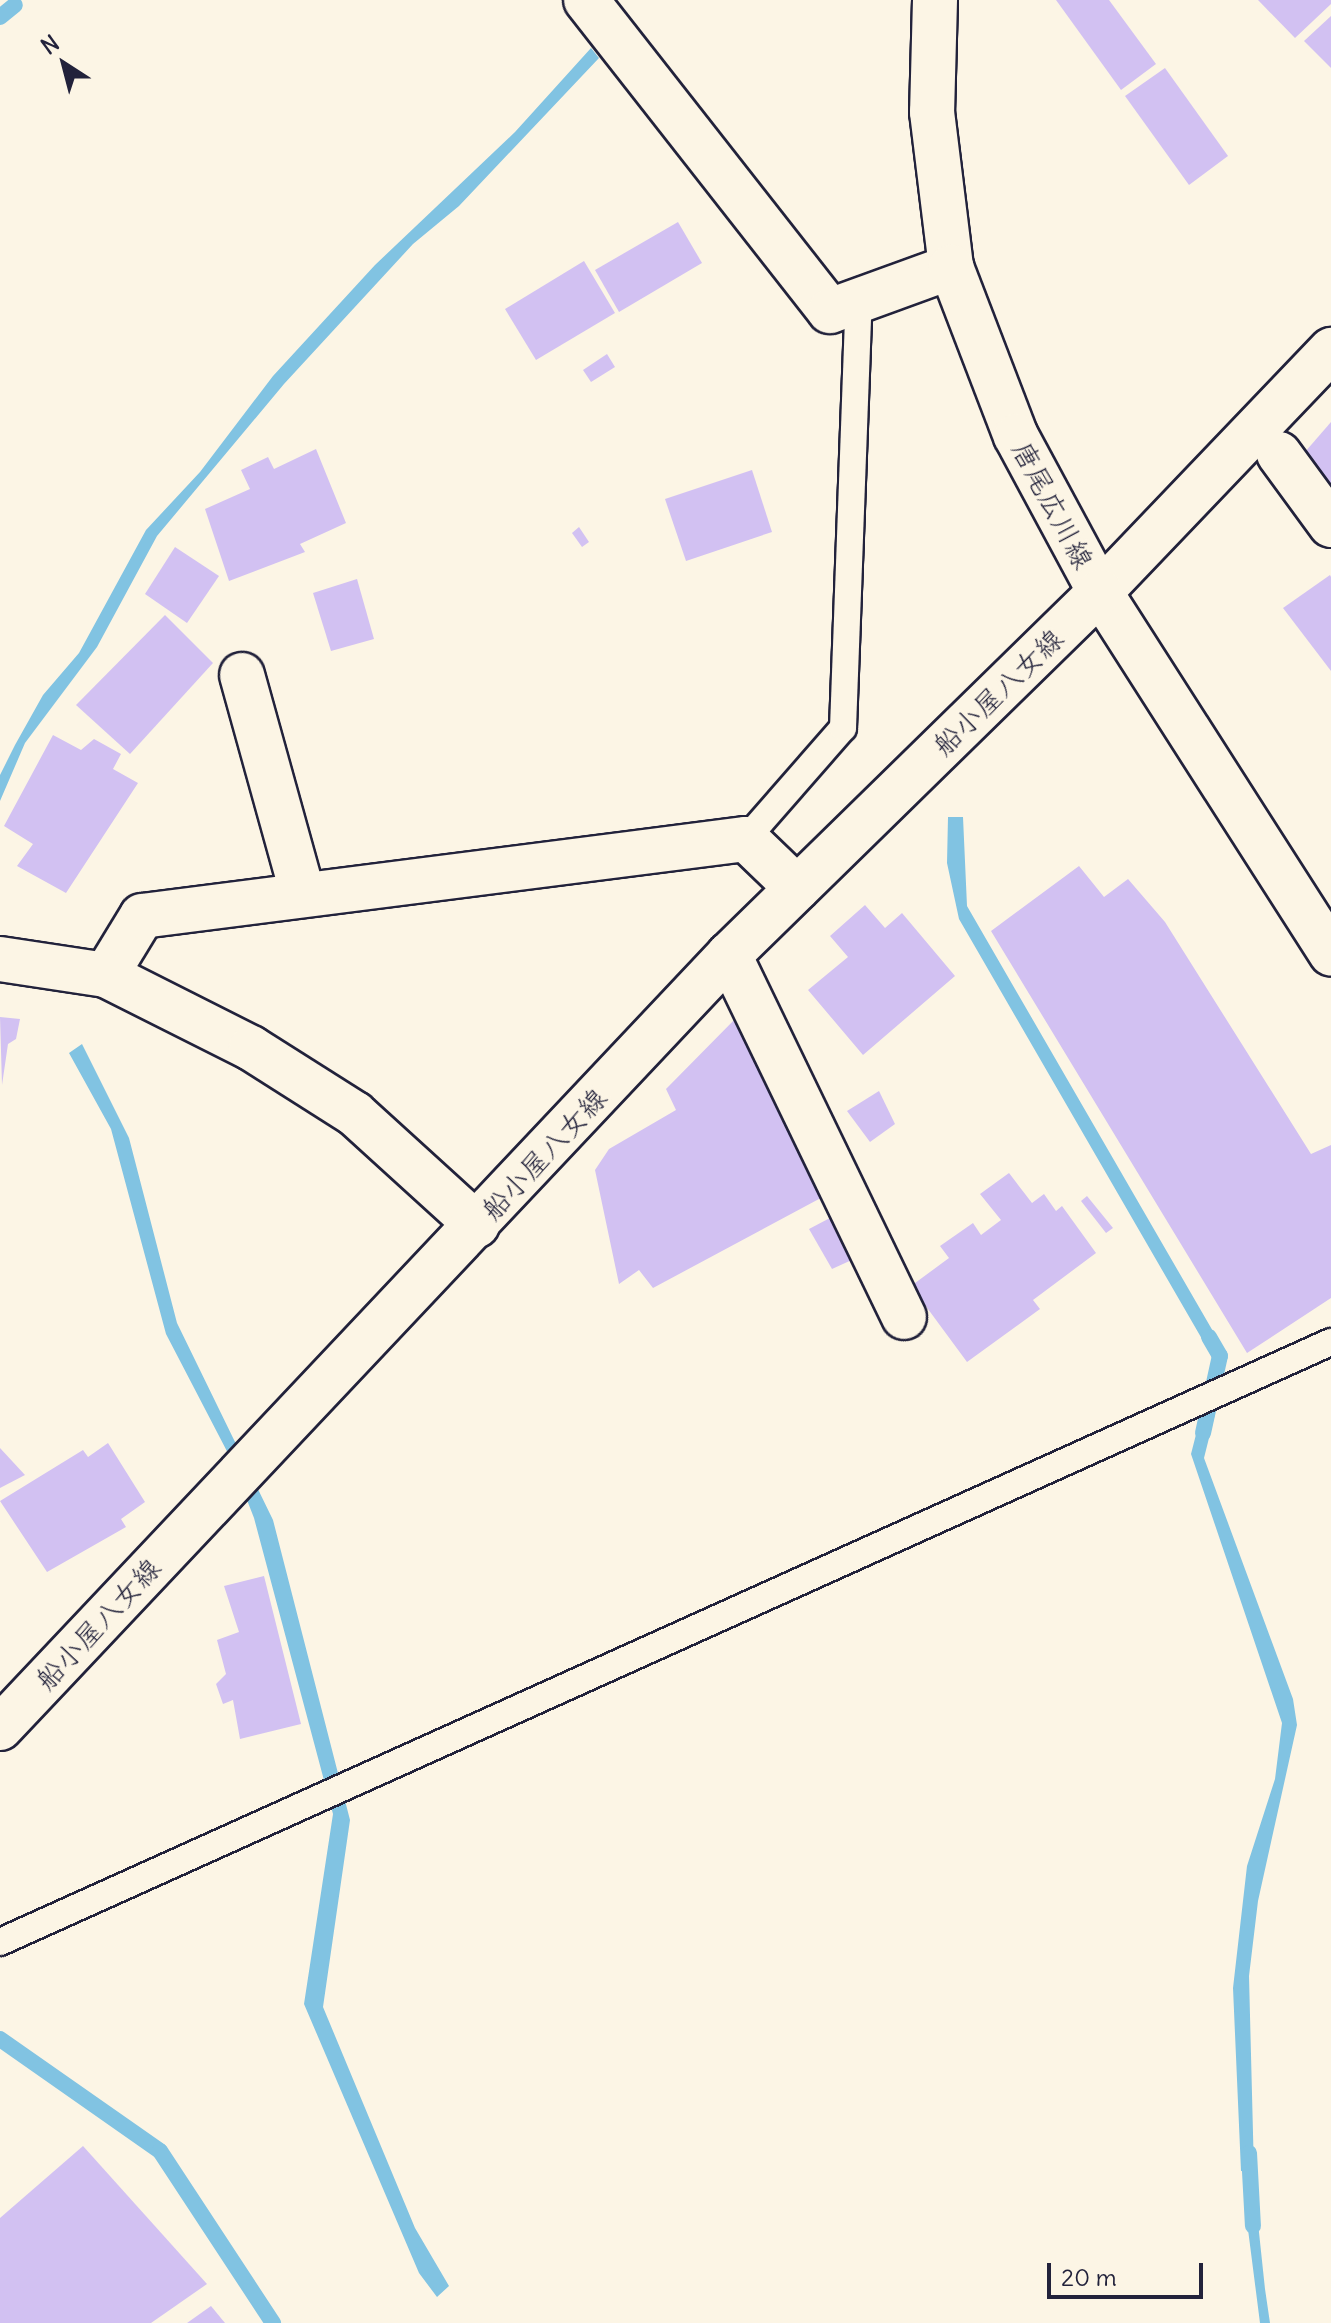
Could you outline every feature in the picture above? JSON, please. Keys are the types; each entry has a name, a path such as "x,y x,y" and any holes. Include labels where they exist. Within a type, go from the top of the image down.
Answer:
{"street":[{"path":"586,0 830,311 951,267"},
{"name":"唐尾広川線","path":"935,0 932,112 951,267 1016,436 1100,592 1331,953"},
{"name":"船小屋八女線","path":"0,1728 729,955 1100,592 1331,350"},
{"path":"1279,454 1331,525"},
{"path":"242,675 303,895"},
{"path":"106,975 142,916 746,839 797,888"},
{"path":"729,955 904,1317"},
{"path":"0,959 106,975 251,1048 355,1114 477,1225"}],"lane":[{"path":"746,839 843,728 859,300"},
{"path":"0,1942 351,1787 1331,1342"}],"water":[{"path":"591,48 599,58 459,206 413,244 284,384 157,536 97,647 25,743 0,801 0,775 15,745 43,695 79,653 146,530 200,472 273,376 375,265 515,132"},
{"path":"948,817 963,817 967,906 1225,1352 1213,1358 959,919 947,863"},
{"path":"82,1044 129,1138 177,1323 273,1520 350,1820 323,2007 415,2228 449,2286 437,2297 419,2273 304,2004 333,1814 254,1518 231,1459 166,1334 111,1129 69,1053"},
{"path":"1202,1411 1215,1414 1204,1458 1293,1699 1297,1725 1258,1901 1249,1976 1254,2172 1241,2171 1233,1988 1247,1866 1275,1779 1282,1723 1191,1454"},
{"path":"1256,2204 1270,2323 1260,2323 1245,2206"}],"building":[{"path":"1056,0 1109,0 1156,64 1121,90"},
{"path":"1258,0 1331,0 1331,4 1295,38"},
{"path":"1331,16 1331,68 1304,41"},
{"path":"1165,68 1228,156 1189,185 1125,96"},
{"path":"678,222 702,263 619,312 595,270"},
{"path":"584,261 615,313 536,360 505,309"},
{"path":"607,354 615,367 591,382 583,370"},
{"path":"1331,422 1331,488 1305,452"},
{"path":"316,449 346,523 300,544 305,552 229,581 205,509 250,489 241,470 268,457 274,469"},
{"path":"752,470 772,532 686,561 665,499"},
{"path":"579,527 589,542 582,547 572,533"},
{"path":"175,547 219,576 187,623 145,594"},
{"path":"1331,577 1331,671 1283,608"},
{"path":"357,579 374,639 331,651 313,593"},
{"path":"165,615 213,663 130,754 76,705"},
{"path":"53,735 81,750 94,739 121,754 113,769 138,783 66,893 17,866 33,844 4,826"},
{"path":"1079,866 1104,897 1128,879 1165,922 1311,1154 1331,1145 1331,1298 1247,1353 991,931"},
{"path":"865,905 885,928 902,913 955,976 863,1055 808,990 848,957 830,936"},
{"path":"739,1015 832,1192 653,1288 639,1270 619,1284 595,1170 609,1149 676,1110 666,1089"},
{"path":"0,1017 20,1019 16,1039 8,1044 2,1085"},
{"path":"879,1091 895,1124 870,1142 847,1111"},
{"path":"1009,1173 1032,1203 1044,1194 1056,1211 1062,1206 1096,1253 1033,1300 1040,1309 967,1362 911,1286 949,1258 940,1246 973,1223 981,1235 1001,1220 980,1194"},
{"path":"1087,1196 1113,1228 1106,1233 1081,1201"},
{"path":"847,1209 867,1253 832,1269 809,1229"},
{"path":"108,1443 145,1502 121,1519 126,1527 47,1572 0,1501 83,1450 88,1457"},
{"path":"0,1448 25,1475 0,1488"},
{"path":"264,1576 301,1724 240,1739 233,1700 223,1704 216,1684 226,1674 217,1640 239,1632 224,1586"},
{"path":"83,2146 207,2284 151,2323 0,2323 0,2218"},
{"path":"211,2306 225,2323 187,2323"}],"waterway":[{"path":"0,17 15,5"},
{"path":"1203,1433 1220,1356 1209,1337"},
{"path":"0,2039 160,2151 273,2323"},
{"path":"1249,2153 1253,2226"}]}
